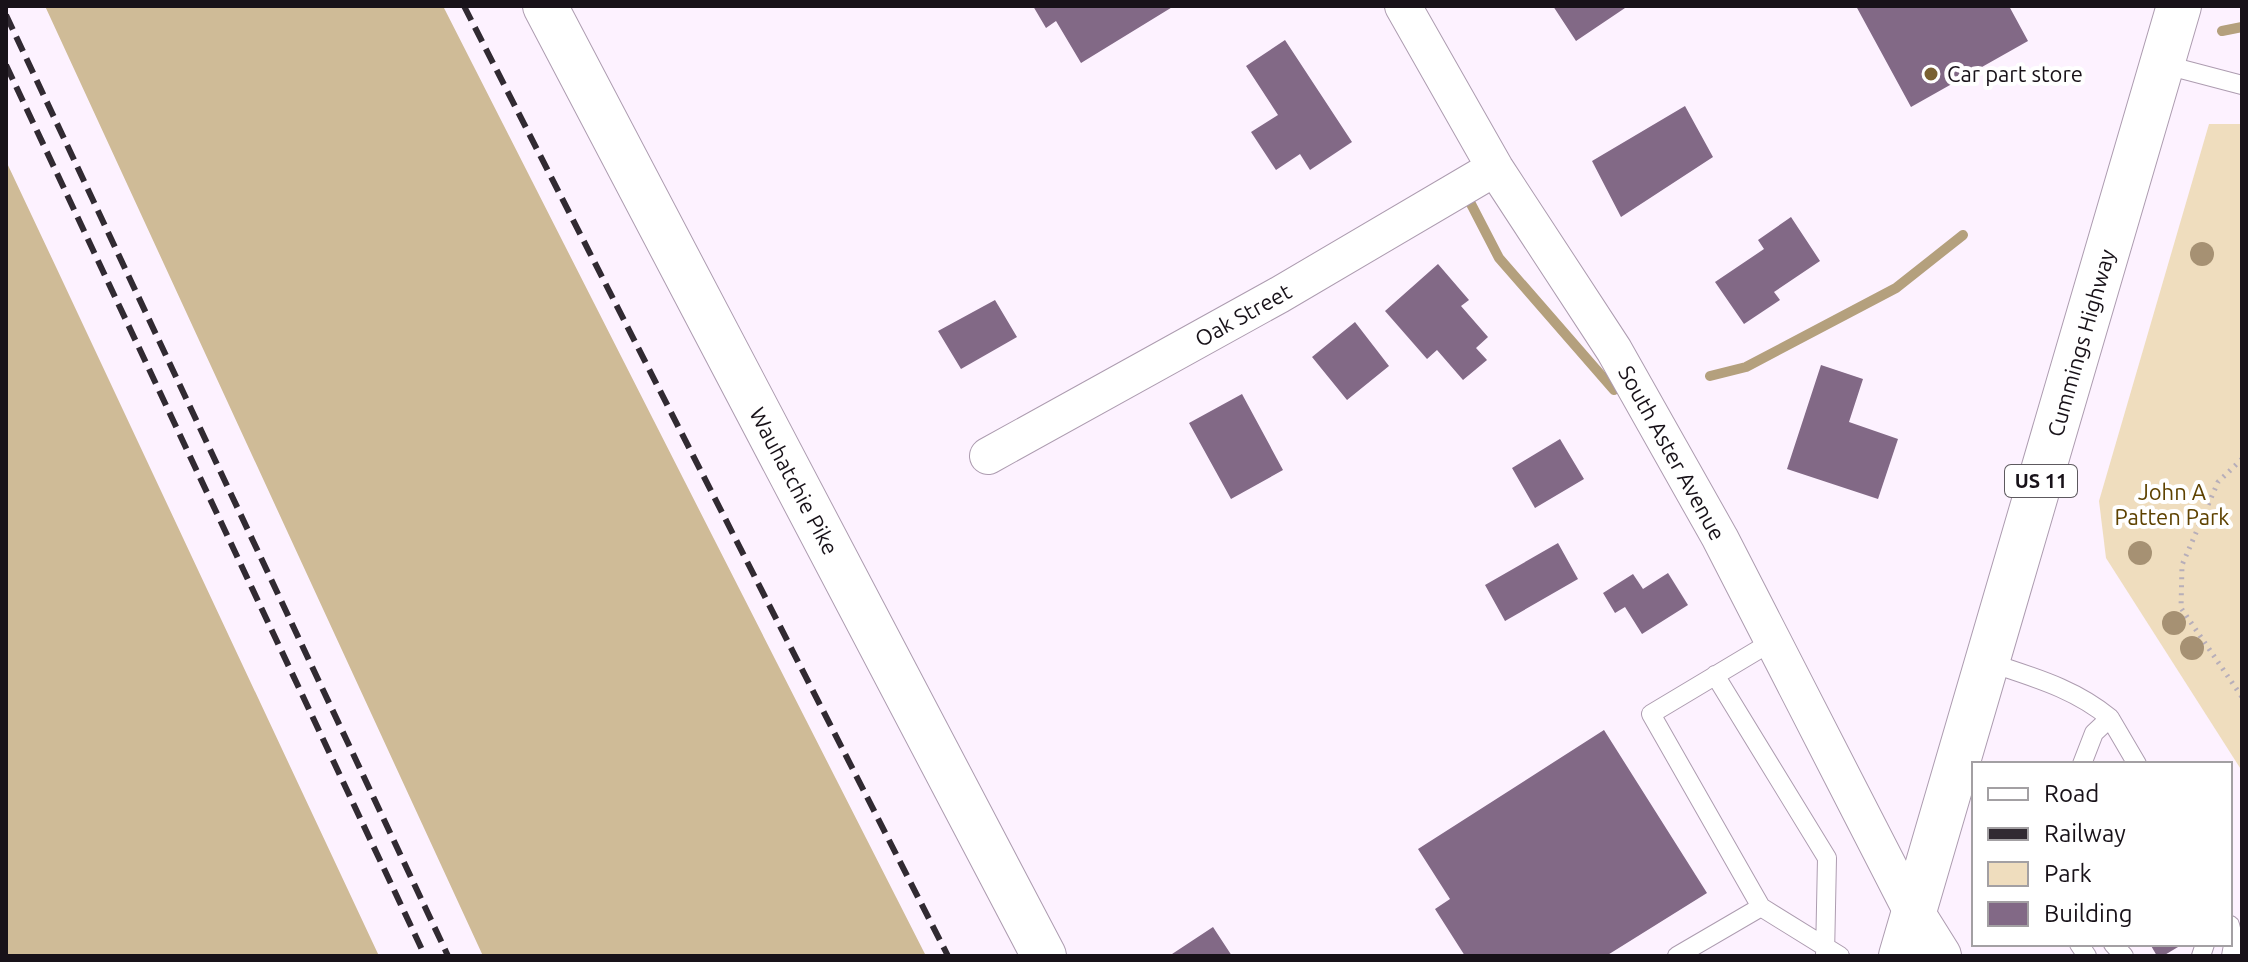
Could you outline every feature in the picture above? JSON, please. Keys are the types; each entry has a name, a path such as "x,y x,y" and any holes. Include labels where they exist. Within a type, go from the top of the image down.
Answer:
{"street":[{"name":"Wauhatchie Pike","path":"545,6 1044,956"},
{"name":"South Aster Avenue","path":"1403,6 1495,168 1614,350 1720,538 1773,641 1908,936"},
{"name":"Cummings Highway","path":"1908,936 2179,6"},
{"name":"Oak Street","path":"988,456 1279,295 1495,168"},
{"path":"1908,936 1939,956"}],"lane":[{"path":"2162,64 2242,85"},
{"path":"1773,641 1651,714 1761,907 1831,954"},
{"path":"1988,662 2078,694 2110,718 2136,762"},
{"path":"1715,675 1827,858 1831,954"},
{"path":"2083,762 2094,733 2110,718"},
{"path":"1677,956 1761,907"},
{"path":"2231,956 2232,932"}],"path":[{"path":"2242,459 2218,482 2182,565 2181,608 2242,697"}],"green space":[{"name":"John A Patten Park","path":"2209,124 2242,124 2242,771 2106,558 2099,501"}],"shaded area":[{"path":"45,6 443,6 926,956 483,956"},
{"path":"6,161 56,267 379,956 6,956"}],"building":[{"path":"1033,6 1174,6 1081,63 1056,21 1046,28"},
{"path":"1553,6 1624,6 1625,8 1576,41"},
{"name":"Car part store","path":"1856,6 2009,6 2028,41 1911,107"},
{"path":"1285,40 1352,142 1310,170 1300,154 1276,170 1251,132 1278,115 1246,66"},
{"path":"1685,106 1713,157 1621,217 1592,161"},
{"path":"1791,217 1820,261 1774,292 1780,300 1744,324 1715,282 1764,249 1758,240"},
{"path":"1438,264 1469,300 1461,306 1488,337 1476,348 1487,360 1463,380 1437,350 1427,359 1385,311"},
{"path":"995,300 1017,337 961,369 938,331"},
{"path":"1355,322 1389,366 1347,400 1312,357"},
{"path":"1821,365 1863,379 1849,422 1898,439 1878,499 1787,469"},
{"path":"1242,394 1283,470 1231,499 1189,423"},
{"path":"1560,439 1584,479 1535,508 1512,468"},
{"path":"1558,543 1578,579 1505,621 1485,585"},
{"path":"1668,573 1688,605 1642,634 1625,607 1615,613 1603,593 1633,574 1643,589"},
{"path":"1604,730 1707,893 1606,956 1465,956 1435,909 1450,899 1418,849"},
{"path":"1213,927 1232,956 1169,956"},
{"path":"2151,946 2180,946 2163,956 2157,956"}],"waterway":[{"path":"2222,31 2242,27"},
{"path":"1470,202 1499,258 1614,390"},
{"path":"1710,376 1746,367 1896,288 1963,235"}],"railway":[{"path":"464,6 948,956"},
{"path":"6,15 448,956"},
{"path":"6,65 425,956"}],"place":[{"name":"Car part store","path":"1931,74"}]}
